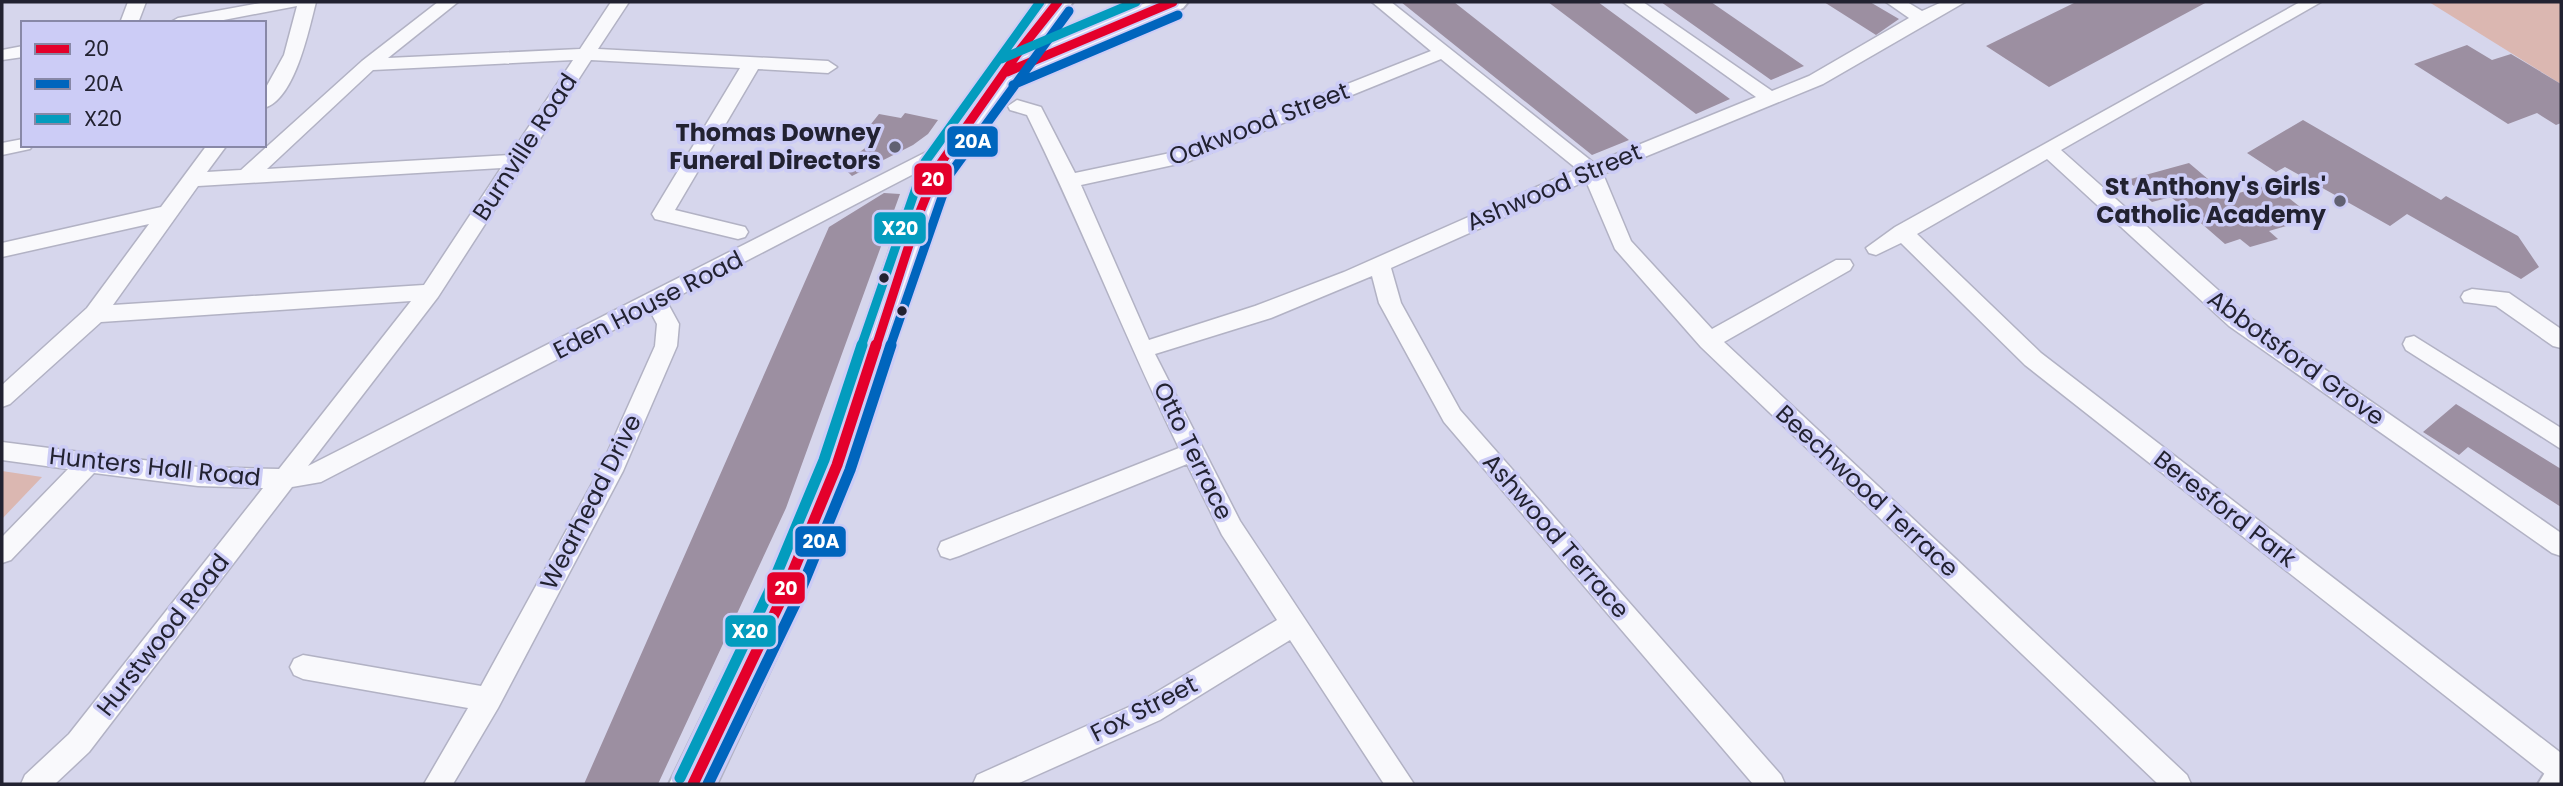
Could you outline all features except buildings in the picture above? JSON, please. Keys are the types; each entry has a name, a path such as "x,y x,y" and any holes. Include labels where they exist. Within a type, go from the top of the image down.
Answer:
{"highway":[{"path":"1012,89 1020,50 1058,2"},
{"path":"1103,2 1130,9 1168,4"},
{"path":"693,784 782,598 816,518 852,421 927,190 949,148 1056,49 1168,4"}],"street":[{"path":"130,21 137,2"},
{"path":"189,21 293,2"},
{"path":"268,95 299,39 307,2"},
{"path":"246,177 368,65 449,2"},
{"name":"Burnville Road","path":"285,479 430,292 620,2"},
{"path":"1381,2 1592,171"},
{"path":"1632,2 1770,98"},
{"path":"1895,2 1921,18"},
{"name":"Ashwood Street","path":"1142,350 1263,312 1379,264 1511,204 1816,80 1921,18 1956,2"},
{"path":"1876,248 2312,2"},
{"path":"2,55 21,51"},
{"name":"Oakwood Street","path":"1069,181 1180,157 1444,52"},
{"path":"368,65 587,54 828,67"},
{"path":"738,232 662,214 752,63"},
{"name":"Otto Terrace","path":"1012,89 1034,111 1069,181 1142,350 1231,528 1400,784"},
{"path":"2,149 21,145"},
{"path":"2,398 95,314 216,147"},
{"name":"Eden House Road","path":"346,460 949,148"},
{"name":"Abbotsford Grove","path":"2048,149 2237,320 2561,546"},
{"path":"191,180 516,161"},
{"name":"Beechwood Terrace","path":"1592,171 1622,244 1709,341 2177,784"},
{"path":"2,250 166,213"},
{"name":"Beresford Park","path":"1902,232 2033,359 2561,770"},
{"name":"Ashwood Terrace","path":"1379,264 1390,303 1452,416 1771,784"},
{"path":"1709,341 1843,265"},
{"path":"95,314 430,292"},
{"path":"2472,297 2501,298 2561,340"},
{"name":"Wearhead Drive","path":"439,784 611,471 666,346 668,324 656,301"},
{"path":"2414,344 2556,428"},
{"name":"Hunters Hall Road","path":"2,451 185,474 285,479 313,475 346,460"},
{"path":"950,550 1193,452"},
{"path":"2,553 91,461"},
{"name":"Hurstwood Road","path":"35,784 79,743 285,479"},
{"name":"Fox Street","path":"987,784 1150,710 1295,624"},
{"path":"303,667 488,699"},
{"path":"2555,784 2561,778"}],"shaded area":[{"path":"2429,2 2561,2 2561,84"},
{"path":"2,471 42,477 2,519"}],"transit line":[{"name":"X20","path":"680,778 769,592 824,460 906,210 925,162 1040,2"},
{"name":"20","path":"693,784 782,598 837,465 919,214 938,167 1020,50 1058,2"},
{"name":"X20","path":"1001,59 1136,2"},
{"name":"20","path":"1007,72 1173,2"},
{"name":"20A","path":"708,784 795,604 850,470 932,219 950,174 1032,58 1069,11"},
{"name":"20A","path":"1013,85 1178,15"}],"place":[{"name":"Thomas Downey Funeral Directors","path":"895,147"},
{"name":"St Anthony's Girls' Catholic Academy","path":"2340,201"}]}
